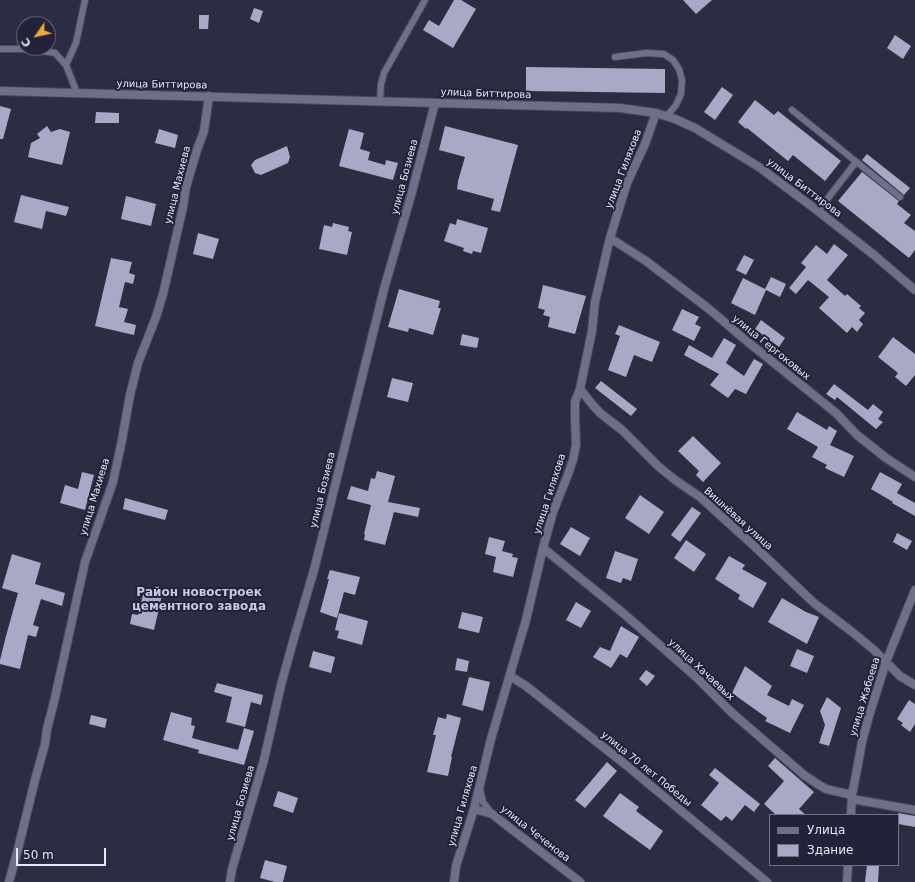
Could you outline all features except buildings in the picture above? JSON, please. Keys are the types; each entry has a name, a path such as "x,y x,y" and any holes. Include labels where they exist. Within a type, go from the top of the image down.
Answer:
{"street":[{"name":"улица Биттирова","path":"0,91 620,108 656,113 676,118 695,128 740,155 782,183 874,255 915,290"},
{"name":"улица Махиева","path":"9,882 45,744 48,723 85,562 113,482 131,389 138,363 154,323 163,294 183,207 186,187 204,131 209,96"},
{"name":"улица Бозиева","path":"230,882 232,869 264,760 281,685 314,570 379,310 435,103"},
{"name":"улица Гиляхова","path":"454,882 456,866 474,809 491,738 532,598 553,512 573,460 576,445 575,402 580,389 592,332 595,302 610,238 627,183 645,144 656,113"},
{"name":"улица Гергоковых","path":"610,238 646,261 709,309 836,413 886,458 915,477"},
{"name":"Вишнёвая улица","path":"580,389 600,413 622,430 658,466 700,497 814,603 874,650 900,676 915,685"},
{"name":"улица Хачаевых","path":"543,548 623,613 695,676 731,712 804,775 826,789 852,797 915,810"},
{"name":"улица Жабоева","path":"851,814 852,797 862,742 877,689 886,662 915,590"},
{"name":"улица 70 лет Победы","path":"510,676 526,686 626,764 767,882"},
{"name":"улица Чеченова","path":"474,809 492,814 580,882"},
{"path":"847,882 848,866"}],"lane":[{"path":"66,65 76,43 85,0"},
{"path":"380,102 381,84 384,73 425,0"},
{"path":"0,49 32,49 55,53 66,65 77,93"},
{"path":"615,57 646,53 664,54 673,60 680,69 682,80 681,94 676,105 667,116"},
{"path":"792,110 900,197"},
{"path":"818,211 856,162"},
{"path":"480,786 483,802 492,814"}],"district":[{"name":"Район новостроек цементного завода","path":"199,600"}]}
